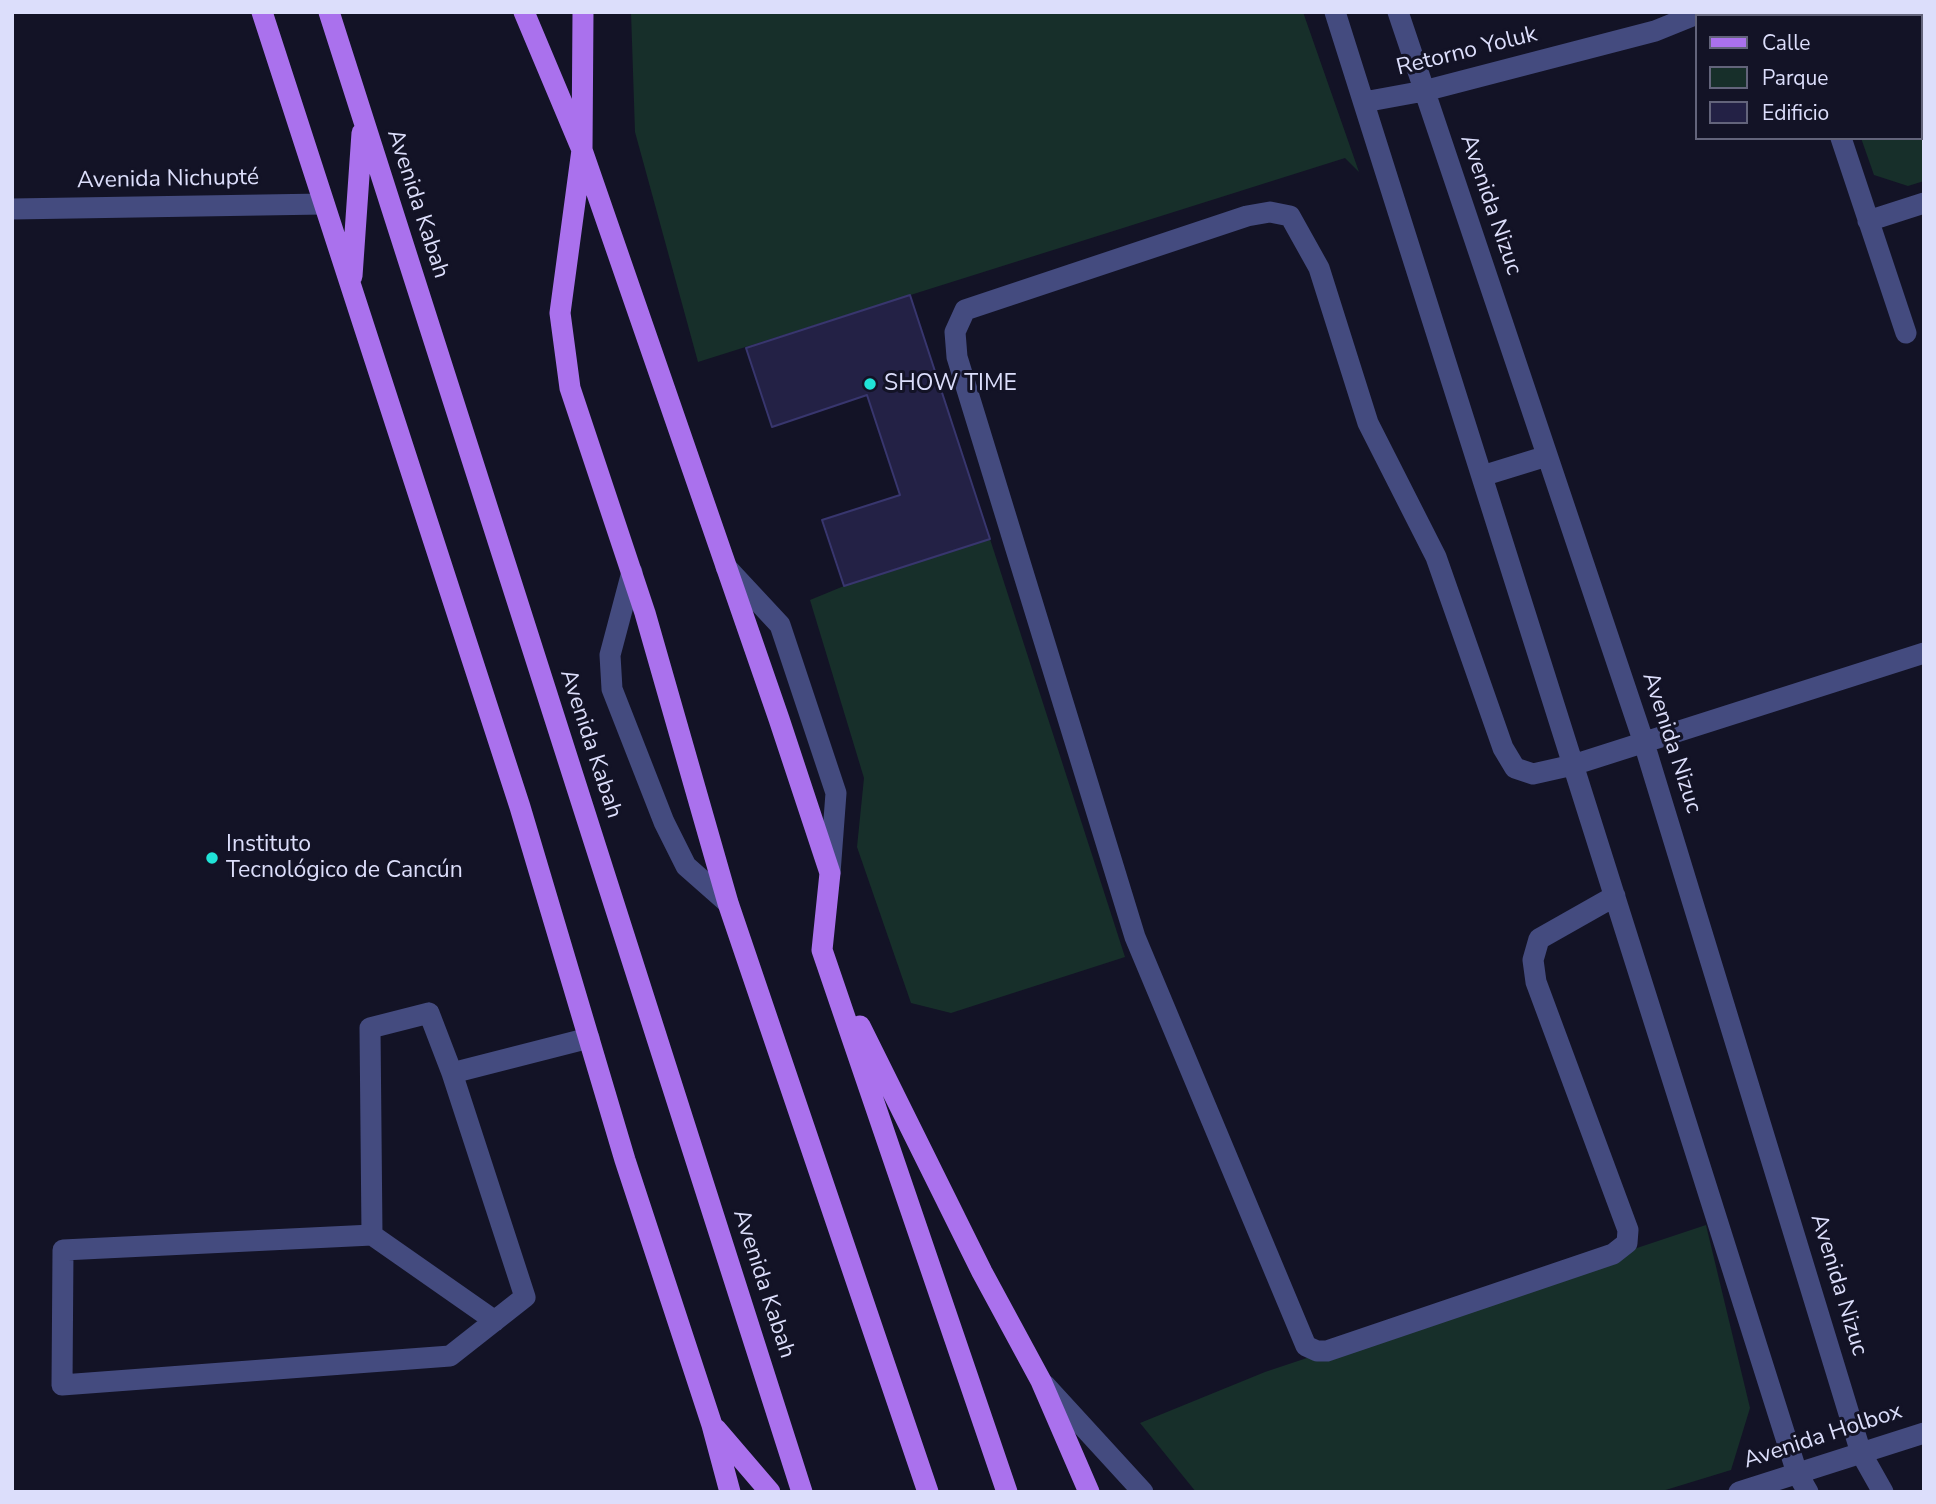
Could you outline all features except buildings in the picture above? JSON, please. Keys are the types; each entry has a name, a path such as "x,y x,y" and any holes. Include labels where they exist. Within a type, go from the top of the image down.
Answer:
{"main road":[{"path":"262,12 520,807 625,1160 712,1425 730,1492"},
{"name":"Avenida Kabah","path":"329,12 802,1492"},
{"path":"524,12 582,150 830,873 822,950 1007,1492"},
{"path":"583,12 582,150 560,313 570,388 632,572 728,902 928,1492"},
{"path":"351,288 363,122"},
{"path":"822,950 982,1272 1041,1381 1089,1492"},
{"path":"712,1425 770,1492"}],"street":[{"path":"1335,12 1802,1482"},
{"name":"Avenida Nizuc","path":"1398,12 1644,743 1861,1452 1883,1492"},
{"name":"Retorno Yoluk","path":"1364,102 1424,91 1655,31 1694,15"},
{"path":"1842,140 1906,333"},
{"path":"1868,221 1924,203"},
{"name":"Avenida Nichupté","path":"12,209 324,204"},
{"path":"1615,896 1539,939 1533,960 1536,982 1628,1230 1627,1243 1613,1254 1327,1350 1306,1346 1135,937 957,357 955,332 965,310 1247,216 1270,212 1290,216 1319,268 1367,423 1436,556 1503,748 1515,768 1533,774 1573,765 1924,653"},
{"path":"1482,476 1547,456"},
{"path":"726,566 780,625 836,793 830,873"},
{"path":"632,572 610,655 612,689 664,822 686,866 728,902"},
{"path":"372,1235 370,1028 429,1013 452,1073 525,1297 495,1321 450,1356 62,1385 63,1250 372,1235 495,1321"},
{"path":"452,1073 589,1038"},
{"path":"1041,1381 1143,1492"},
{"name":"Avenida Holbox","path":"1739,1492 1802,1482 1861,1452 1924,1433"}],"green space":[{"path":"631,12 1303,12 1359,172 1345,158 698,362 635,132"},
{"path":"1924,12 1924,181 1908,186 1874,175 1862,140 1922,140 1922,14 1818,14"},
{"path":"990,539 1125,957 951,1013 911,1003 857,847 864,778 810,600 844,586"},
{"path":"1706,1225 1750,1408 1731,1470 1659,1492 1196,1492 1140,1423 1265,1372"}],"place":[{"name":"SHOW TIME","path":"870,384"},
{"name":"Instituto Tecnológico de Cancún","path":"212,858"}]}
